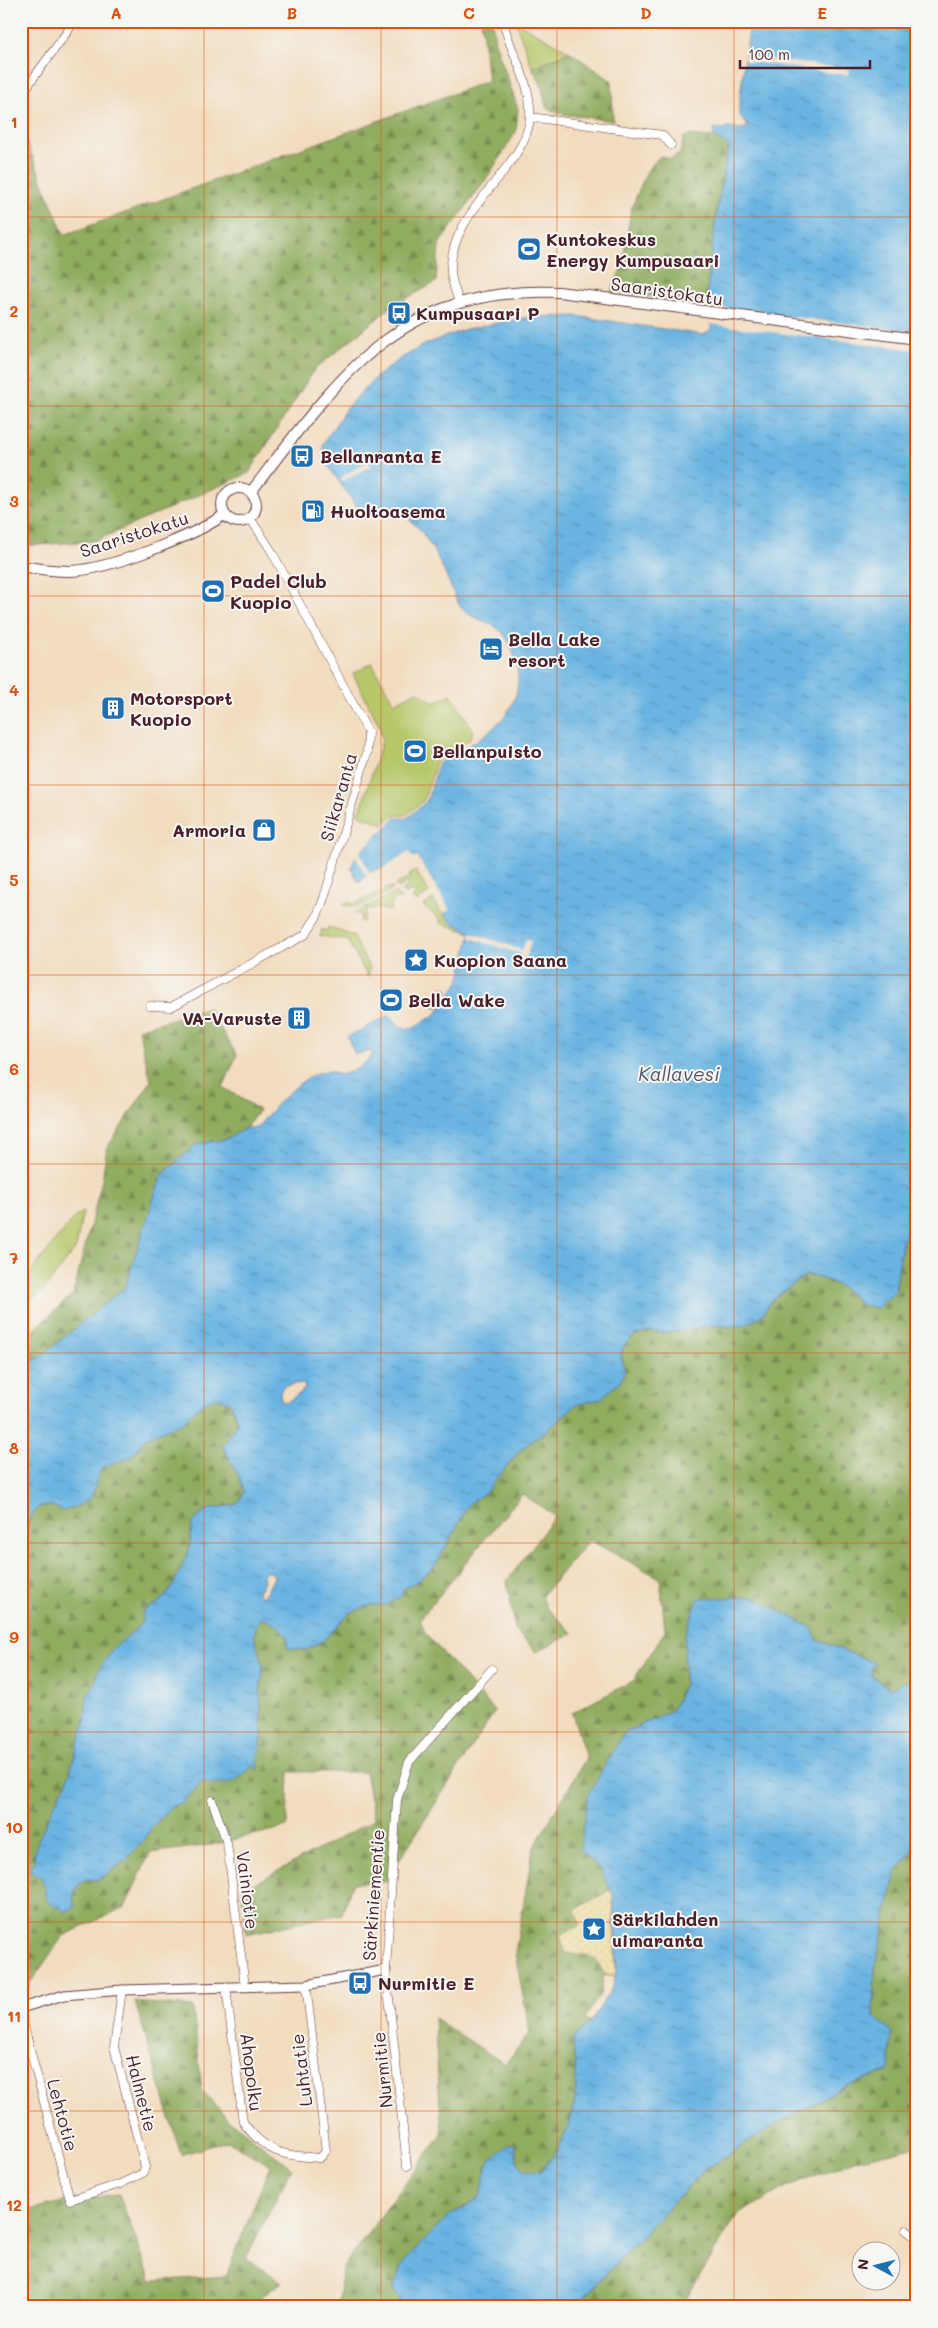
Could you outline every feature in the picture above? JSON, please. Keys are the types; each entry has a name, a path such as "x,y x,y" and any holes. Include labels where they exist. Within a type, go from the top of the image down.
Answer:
{"main road":[{"name":"Saaristokatu","path":"251,492 323,398 381,343 430,313 458,302 532,291 559,292 917,339"},
{"path":"236,488 251,492 255,506 250,518 237,522 230,520 224,515 221,506 225,494 236,488"},
{"name":"Saaristokatu","path":"21,566 72,571 101,566 170,543 224,515"}],"street":[{"path":"21,95 75,21"},
{"path":"458,302 451,271 456,240 516,154 526,137 530,117 528,90 502,21"},
{"path":"530,117 662,135 671,146"},
{"name":"Siikaranta","path":"150,1006 171,1007 305,934 317,916 324,898 367,753 368,732 271,550 250,518"},
{"name":"Särkiniementie","path":"21,2008 64,1995 122,1990 306,1985 386,1970 397,1800 409,1762 492,1669"},
{"name":"Vainiotie","path":"212,1800 227,1843 245,1987"},
{"name":"Nurmitie","path":"386,1970 407,2166"},
{"name":"Luhtatie","path":"306,1985 326,2151"},
{"name":"Ahopolku","path":"226,1987 243,2122 254,2138 272,2151 293,2156 320,2158 326,2151"},
{"name":"Halmetie","path":"70,2200 120,2184 143,2173 145,2167 114,2047 122,1990"},
{"name":"Lehtotie","path":"21,2014 24,2039 70,2200"},
{"path":"906,2230 917,2239"},
{"path":"912,2307 917,2300"}],"green space":[{"path":"481,21 492,21 495,42 518,109 516,132 487,178 439,244 436,282 390,308 314,370 249,473 95,541 21,546 21,187 25,183 21,176 21,128 64,235 488,81"},
{"path":"515,21 570,52 532,67"},
{"path":"570,52 612,81 613,121 557,113 546,107 541,84 532,67"},
{"path":"689,135 714,137 729,146 717,208 708,298 701,302 611,292 622,267 631,209 647,171 660,156 670,159 680,154 684,137"},
{"path":"917,495 917,555 907,541"},
{"name":"Bellanpuisto","path":"372,663 394,703 417,691 434,703 451,694 473,730 470,739 437,760 424,800 405,816 393,815 384,824 359,815 382,741 380,727 353,674"},
{"path":"416,871 429,893 416,902 412,898 416,894 411,890 405,895 401,891 409,885 408,882 398,888 395,885 410,877 409,875"},
{"path":"391,887 393,890 357,907 343,905 347,902 354,904"},
{"path":"395,893 401,898 399,900 394,899 390,911 375,907 373,910 367,908 363,922 360,921 361,915 354,913"},
{"path":"433,899 442,914 471,933 440,923 441,920 423,906"},
{"path":"328,927 353,936 370,969 368,977 347,940 320,936 322,929 327,931"},
{"path":"208,1008 237,1055 223,1087 259,1110 246,1128 227,1139 197,1144 161,1176 125,1287 40,1357 21,1369 21,1342 73,1294 102,1180 107,1148 151,1081 138,1029"},
{"path":"83,1211 76,1248 43,1291 21,1309 21,1284 72,1220"},
{"path":"917,1212 917,1679 913,1684 906,1681 891,1689 874,1678 870,1672 875,1663 817,1640 685,1634 684,1684 672,1710 624,1733 580,1850 601,1870 613,1895 617,1969 616,1976 604,1974 600,1995 585,2018 591,2022 573,2038 576,2078 575,2096 570,2120 561,2142 555,2153 540,2171 523,2170 517,2161 515,2145 491,2161 487,2166 481,2197 455,2212 393,2289 405,2307 337,2307 343,2267 442,2134 434,2018 505,2064 530,2033 515,1953 533,1849 586,1758 572,1713 633,1681 665,1631 660,1578 589,1540 542,1596 546,1607 573,1633 536,1652 515,1630 507,1581 555,1516 522,1494 420,1619 425,1633 495,1711 385,1882 353,1883 342,1914 246,1934 242,1890 374,1820 365,1772 289,1772 287,1827 211,1845 150,1853 125,1907 63,1936 26,1989 21,1991 21,1544 31,1516 40,1506 52,1506 63,1511 94,1495 95,1481 102,1467 130,1458 146,1438 183,1422 198,1407 213,1398 222,1399 231,1404 237,1423 223,1447 241,1481 244,1492 240,1500 234,1505 205,1510 193,1524 189,1551 172,1588 160,1602 143,1611 142,1623 98,1671 95,1684 87,1696 85,1721 66,1785 61,1789 34,1855 46,1886 46,1898 72,1899 75,1888 85,1879 98,1880 145,1839 152,1827 172,1806 183,1802 202,1780 217,1784 229,1783 241,1777 252,1766 258,1770 257,1763 262,1739 260,1693 263,1666 254,1636 255,1626 261,1618 276,1624 287,1635 287,1648 306,1650 324,1640 349,1613 371,1605 386,1605 398,1598 405,1588 415,1583 436,1565 469,1504 486,1492 519,1451 555,1424 575,1405 600,1399 619,1383 625,1370 621,1356 624,1345 635,1335 651,1331 666,1333 716,1325 735,1327 762,1315 773,1299 806,1275 844,1289 861,1305 895,1292 902,1243"},
{"path":"917,1845 917,2146 857,2160 786,2187 737,2215 687,2297 678,2307 585,2307 583,2299 703,2171 765,2131 846,2085 889,2071 873,2016 875,1966 896,1872"},
{"path":"135,2002 193,2007 202,2090 228,2119 292,2168 246,2258 282,2282 247,2307 21,2307 21,2212 70,2200 119,2194 151,2281 226,2276 270,2165 227,2141 181,2155"}],"sand":[{"name":"Särkilahden uimaranta","path":"610,1890 613,1895 616,1976 604,1973 592,1957 566,1953 560,1936 580,1925 575,1910"}],"water":[{"name":"Kallavesi","path":"750,21 917,21 917,495 907,541 917,555 917,1212 902,1243 895,1292 877,1308 861,1305 844,1289 806,1275 773,1299 762,1315 748,1324 735,1327 716,1325 666,1333 650,1331 635,1335 624,1345 621,1356 625,1370 619,1383 600,1399 575,1405 555,1424 519,1451 486,1492 469,1504 436,1565 415,1583 405,1588 399,1598 386,1605 371,1605 349,1613 324,1640 306,1650 287,1648 287,1635 276,1624 261,1618 256,1626 254,1636 263,1666 260,1693 262,1739 257,1762 258,1770 252,1766 235,1781 229,1783 217,1784 202,1781 183,1802 172,1806 152,1827 145,1839 125,1861 98,1880 85,1879 76,1888 74,1895 75,1908 64,1912 59,1906 55,1908 46,1898 42,1881 29,1870 35,1862 35,1848 43,1829 66,1785 85,1721 87,1696 95,1684 98,1671 112,1650 142,1623 143,1611 160,1602 172,1588 189,1551 192,1524 205,1510 234,1505 240,1500 244,1492 241,1481 223,1446 237,1423 236,1415 231,1404 222,1399 213,1398 198,1407 183,1422 146,1438 130,1458 102,1467 88,1500 63,1511 52,1506 40,1506 31,1516 21,1544 21,1369 40,1357 125,1287 161,1176 197,1144 227,1139 246,1128 257,1128 288,1094 307,1078 317,1073 328,1071 342,1075 359,1068 372,1056 372,1051 355,1054 347,1037 390,1015 401,1028 412,1029 436,1014 459,982 471,933 451,922 444,913 449,910 417,856 413,858 409,853 384,868 369,873 359,882 351,868 356,856 395,818 406,819 427,801 439,763 492,729 503,718 517,692 517,665 505,636 500,630 469,614 459,605 435,553 419,529 409,519 393,511 356,506 324,460 323,444 347,407 376,377 400,359 426,344 466,329 529,317 576,316 704,335 711,329 713,304 707,292 717,208 729,146 714,137 714,130 728,128 744,129 748,126 739,115","holes":["301,1383 305,1386 304,1390 287,1402 281,1401 280,1393 283,1386","266,1572 272,1572 274,1577 266,1593 261,1597 258,1592 264,1581 263,1575"]},
{"path":"443,987 448,990 437,1008 432,1005"},
{"path":"754,1597 812,1628 817,1640 875,1663 870,1672 874,1678 890,1689 906,1681 913,1683 917,1679 917,1845 896,1872 875,1966 873,2016 892,2032 889,2071 846,2085 765,2131 703,2171 575,2307 405,2307 393,2289 401,2266 447,2217 481,2197 486,2169 492,2159 508,2144 515,2144 517,2161 524,2170 540,2171 548,2163 561,2142 570,2120 575,2096 576,2078 573,2038 591,2022 613,1986 617,1969 613,1895 601,1870 580,1850 588,1795 624,1733 672,1710 684,1684 685,1634 699,1598"}],"pier":[{"path":"745,56 849,69 848,75 745,61"},
{"path":"711,307 917,332 917,350 709,324"},
{"path":"368,461 371,466 342,481 341,479 345,475"},
{"path":"393,816 395,818 360,852 369,873 384,868 409,852 413,858 417,856 450,910 444,913 443,911 446,909 416,859 411,860 408,856 385,871 371,875 368,879 354,854"},
{"path":"471,933 522,950 526,940 531,941 524,966 519,964 521,954 470,938"}],"place":[{"name":"Kuntokeskus Energy Kumpusaari","path":"529,249"},
{"name":"Kumpusaari P","path":"399,313"},
{"name":"Bellanranta E","path":"302,456"},
{"name":"Huoltoasema","path":"313,511"},
{"name":"Padel Club Kuopio","path":"213,591"},
{"name":"Bella Lake resort","path":"491,649"},
{"name":"Motorsport Kuopio","path":"113,708"},
{"name":"Bellanpuisto","path":"415,751"},
{"name":"Armoria","path":"264,830"},
{"name":"Kuopion Saana","path":"416,960"},
{"name":"Bella Wake","path":"391,1000"},
{"name":"VA-Varuste","path":"299,1018"},
{"name":"Särkilahden uimaranta","path":"594,1929"},
{"name":"Nurmitie E","path":"360,1983"}]}
